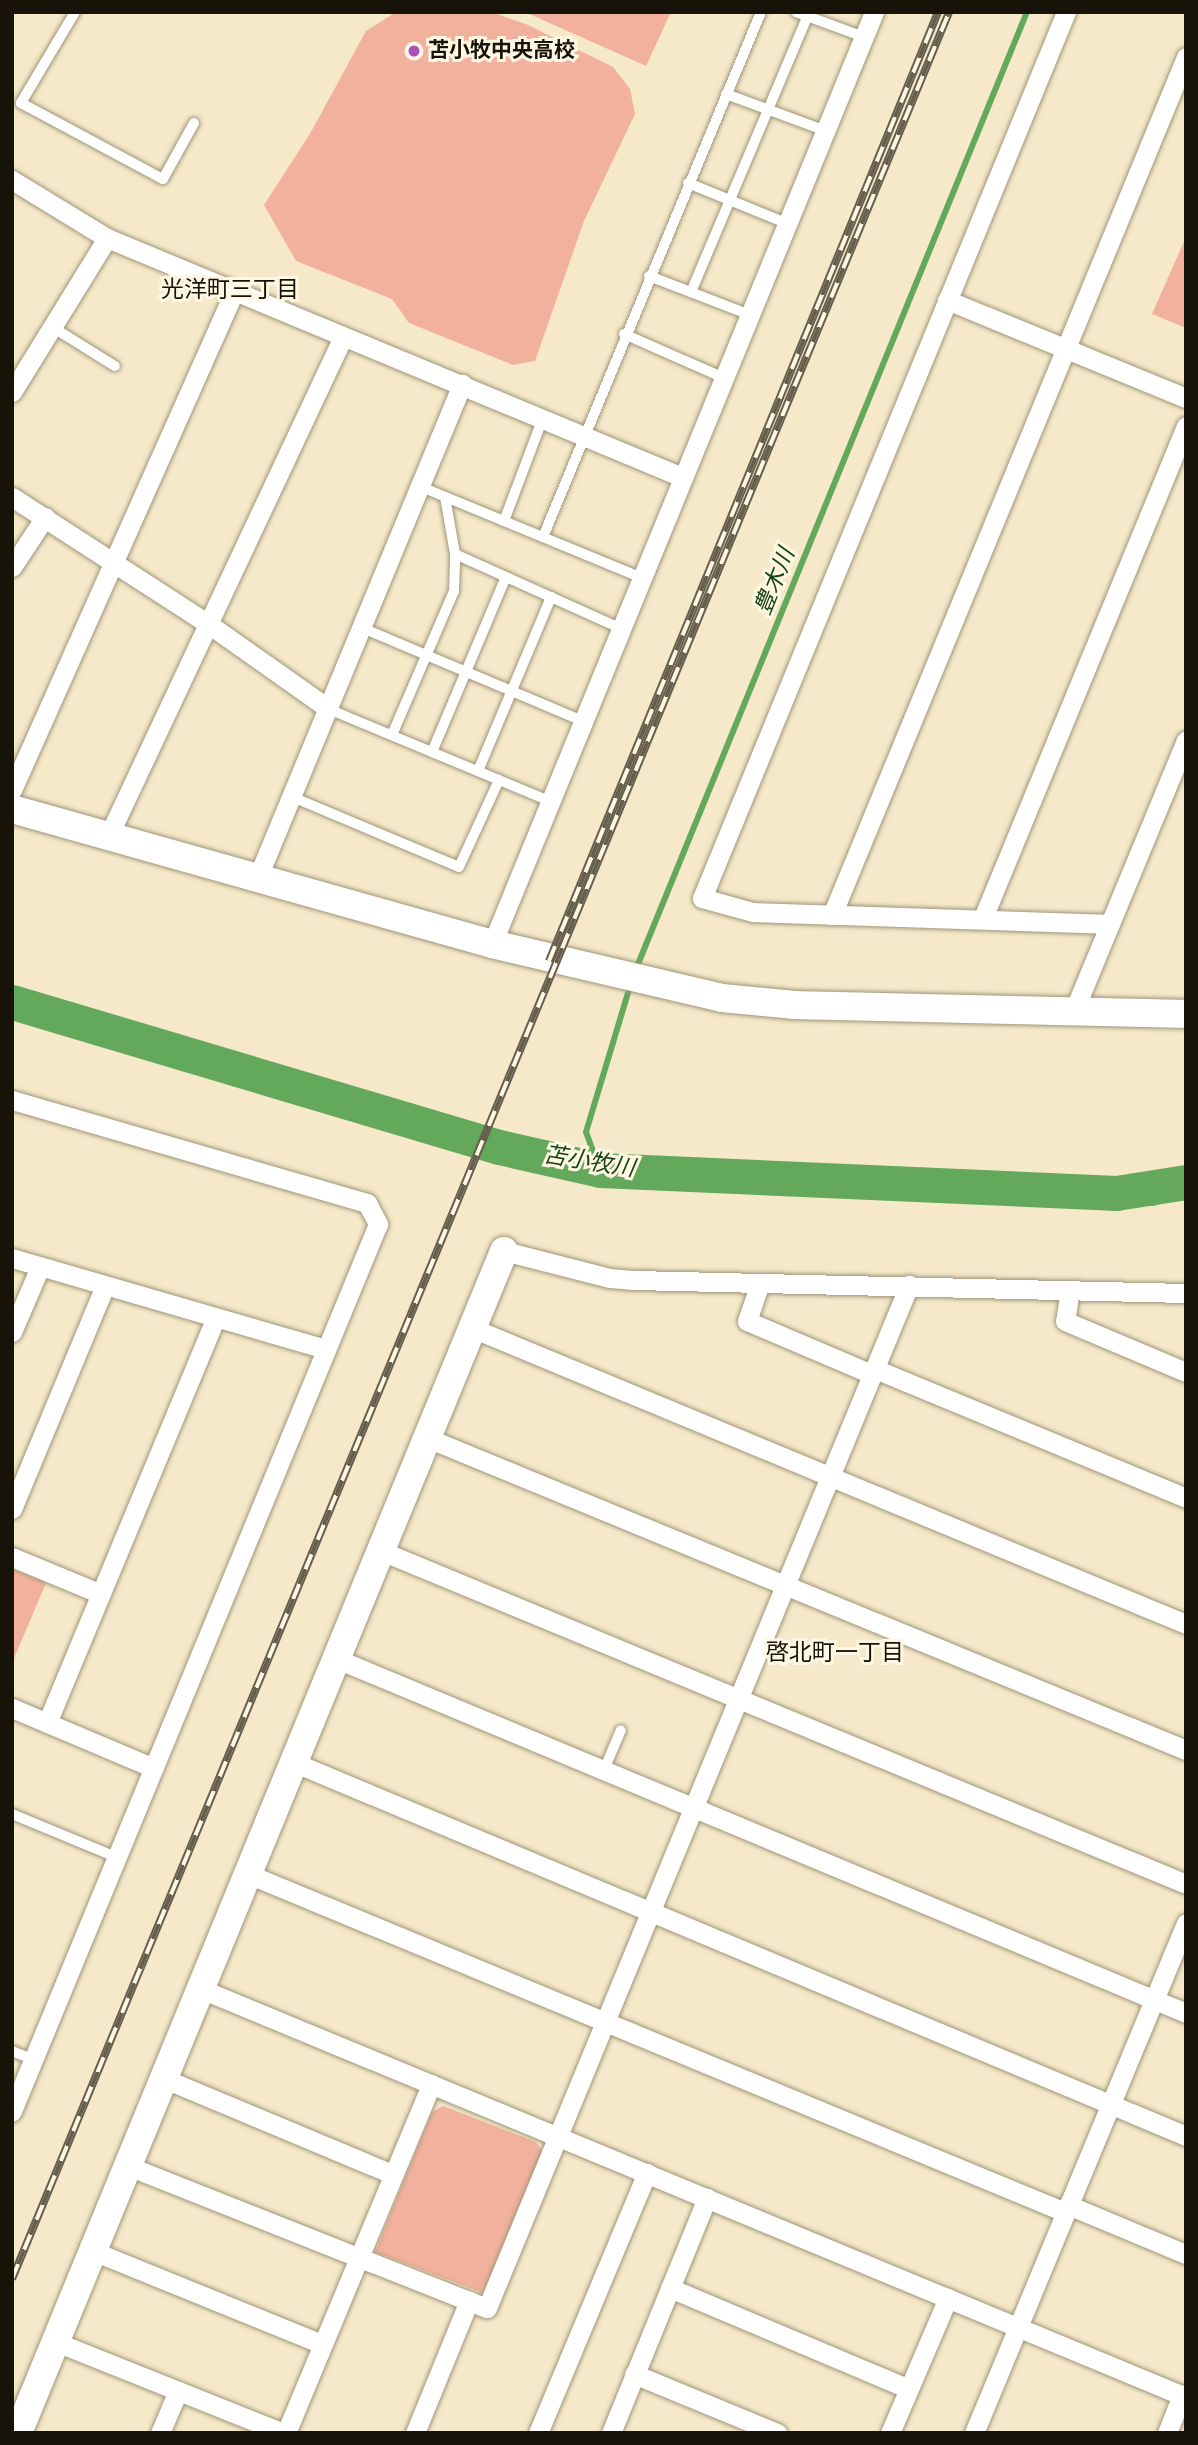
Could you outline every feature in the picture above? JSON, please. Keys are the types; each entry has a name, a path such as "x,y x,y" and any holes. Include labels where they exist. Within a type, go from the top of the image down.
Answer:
{"street":[{"path":"492,943 874,12"},
{"path":"1066,12 702,898 753,912 1110,924"},
{"path":"832,915 1186,57"},
{"path":"12,180 107,238 682,477"},
{"path":"12,392 107,238"},
{"path":"12,790 112,559 234,292"},
{"path":"947,300 1186,398"},
{"path":"108,837 343,337"},
{"path":"257,879 359,627 462,384"},
{"path":"983,918 1186,426"},
{"path":"12,496 112,559 326,707"},
{"path":"12,567 45,517"},
{"path":"1073,1013 1186,740"},
{"path":"12,808 492,943 722,998 794,1005 1186,1014"},
{"path":"12,1100 367,1203 378,1224 14,2104"},
{"path":"18,2433 337,1659 425,1437 504,1251 610,1278 759,1286 909,1285 1186,1293"},
{"path":"12,1258 326,1349"},
{"path":"12,1332 40,1267"},
{"path":"128,2166 487,2308 909,1285"},
{"path":"12,1509 105,1286"},
{"path":"759,1286 747,1321 1186,1498"},
{"path":"1070,1290 1065,1321 1186,1372"},
{"path":"47,1723 216,1318"},
{"path":"472,1328 1186,1624"},
{"path":"425,1437 1186,1750"},
{"path":"379,1550 1186,1884"},
{"path":"12,1557 102,1594"},
{"path":"337,1659 1186,2012"},
{"path":"12,1709 153,1768"},
{"path":"293,1762 649,1914 1186,2136"},
{"path":"248,1874 1186,2254"},
{"path":"974,2433 1186,1923"},
{"path":"201,1989 1184,2396 1167,2433"},
{"path":"165,2079 392,2174"},
{"path":"56,2342 285,2433 431,2084"},
{"path":"537,2433 647,2173"},
{"path":"611,2433 708,2198"},
{"path":"93,2251 322,2344"},
{"path":"670,2288 909,2389"},
{"path":"890,2433 947,2298"},
{"path":"415,2433 470,2301"},
{"path":"634,2374 777,2433"},
{"path":"160,2433 178,2391"}],"lane":[{"path":"75,12 22,103 163,179 194,123"},
{"path":"543,537 624,334 761,12"},
{"path":"796,12 808,14 864,37"},
{"path":"691,292 808,14"},
{"path":"726,94 826,131"},
{"path":"688,183 789,224"},
{"path":"649,276 751,315"},
{"path":"52,327 115,366"},
{"path":"624,334 724,378"},
{"path":"504,521 543,418"},
{"path":"418,485 642,578"},
{"path":"392,735 454,592 455,554 446,497"},
{"path":"455,554 622,629"},
{"path":"432,752 506,577"},
{"path":"478,771 551,597"},
{"path":"359,627 583,721"},
{"path":"326,707 549,801"},
{"path":"290,796 459,867 499,780"},
{"path":"604,1770 621,1730"},
{"path":"12,1814 116,1857"},
{"path":"12,2051 34,2060"}],"shaded area":[{"path":"396,12 492,12 528,25 613,67 630,89 635,114 584,221 535,361 513,365 409,323 392,299 296,261 264,205 311,132 366,31"},
{"path":"525,12 671,12 646,66"},
{"path":"1186,237 1186,328 1152,314"},
{"path":"1186,1172 1186,1195 1179,1198 1153,1206 1112,1203 1120,1190"},
{"path":"12,1569 46,1583 12,1663"},
{"path":"443,2106 536,2142 543,2152 483,2293 375,2252 432,2112"}],"waterway":[{"name":"豊木川","path":"636,969 1027,12"},
{"name":"豊木川","path":"600,1170 586,1132 631,983"},
{"name":"苫小牧川","path":"12,1002 499,1147 600,1170 1116,1193 1186,1182"}],"railway":[{"path":"549,961 938,12"},
{"path":"12,2279 949,12"}],"place":[{"name":"苫小牧中央高校","path":"414,51"}],"district":[{"name":"光洋町三丁目","path":"230,291"},
{"name":"啓北町一丁目","path":"835,1654"}]}
